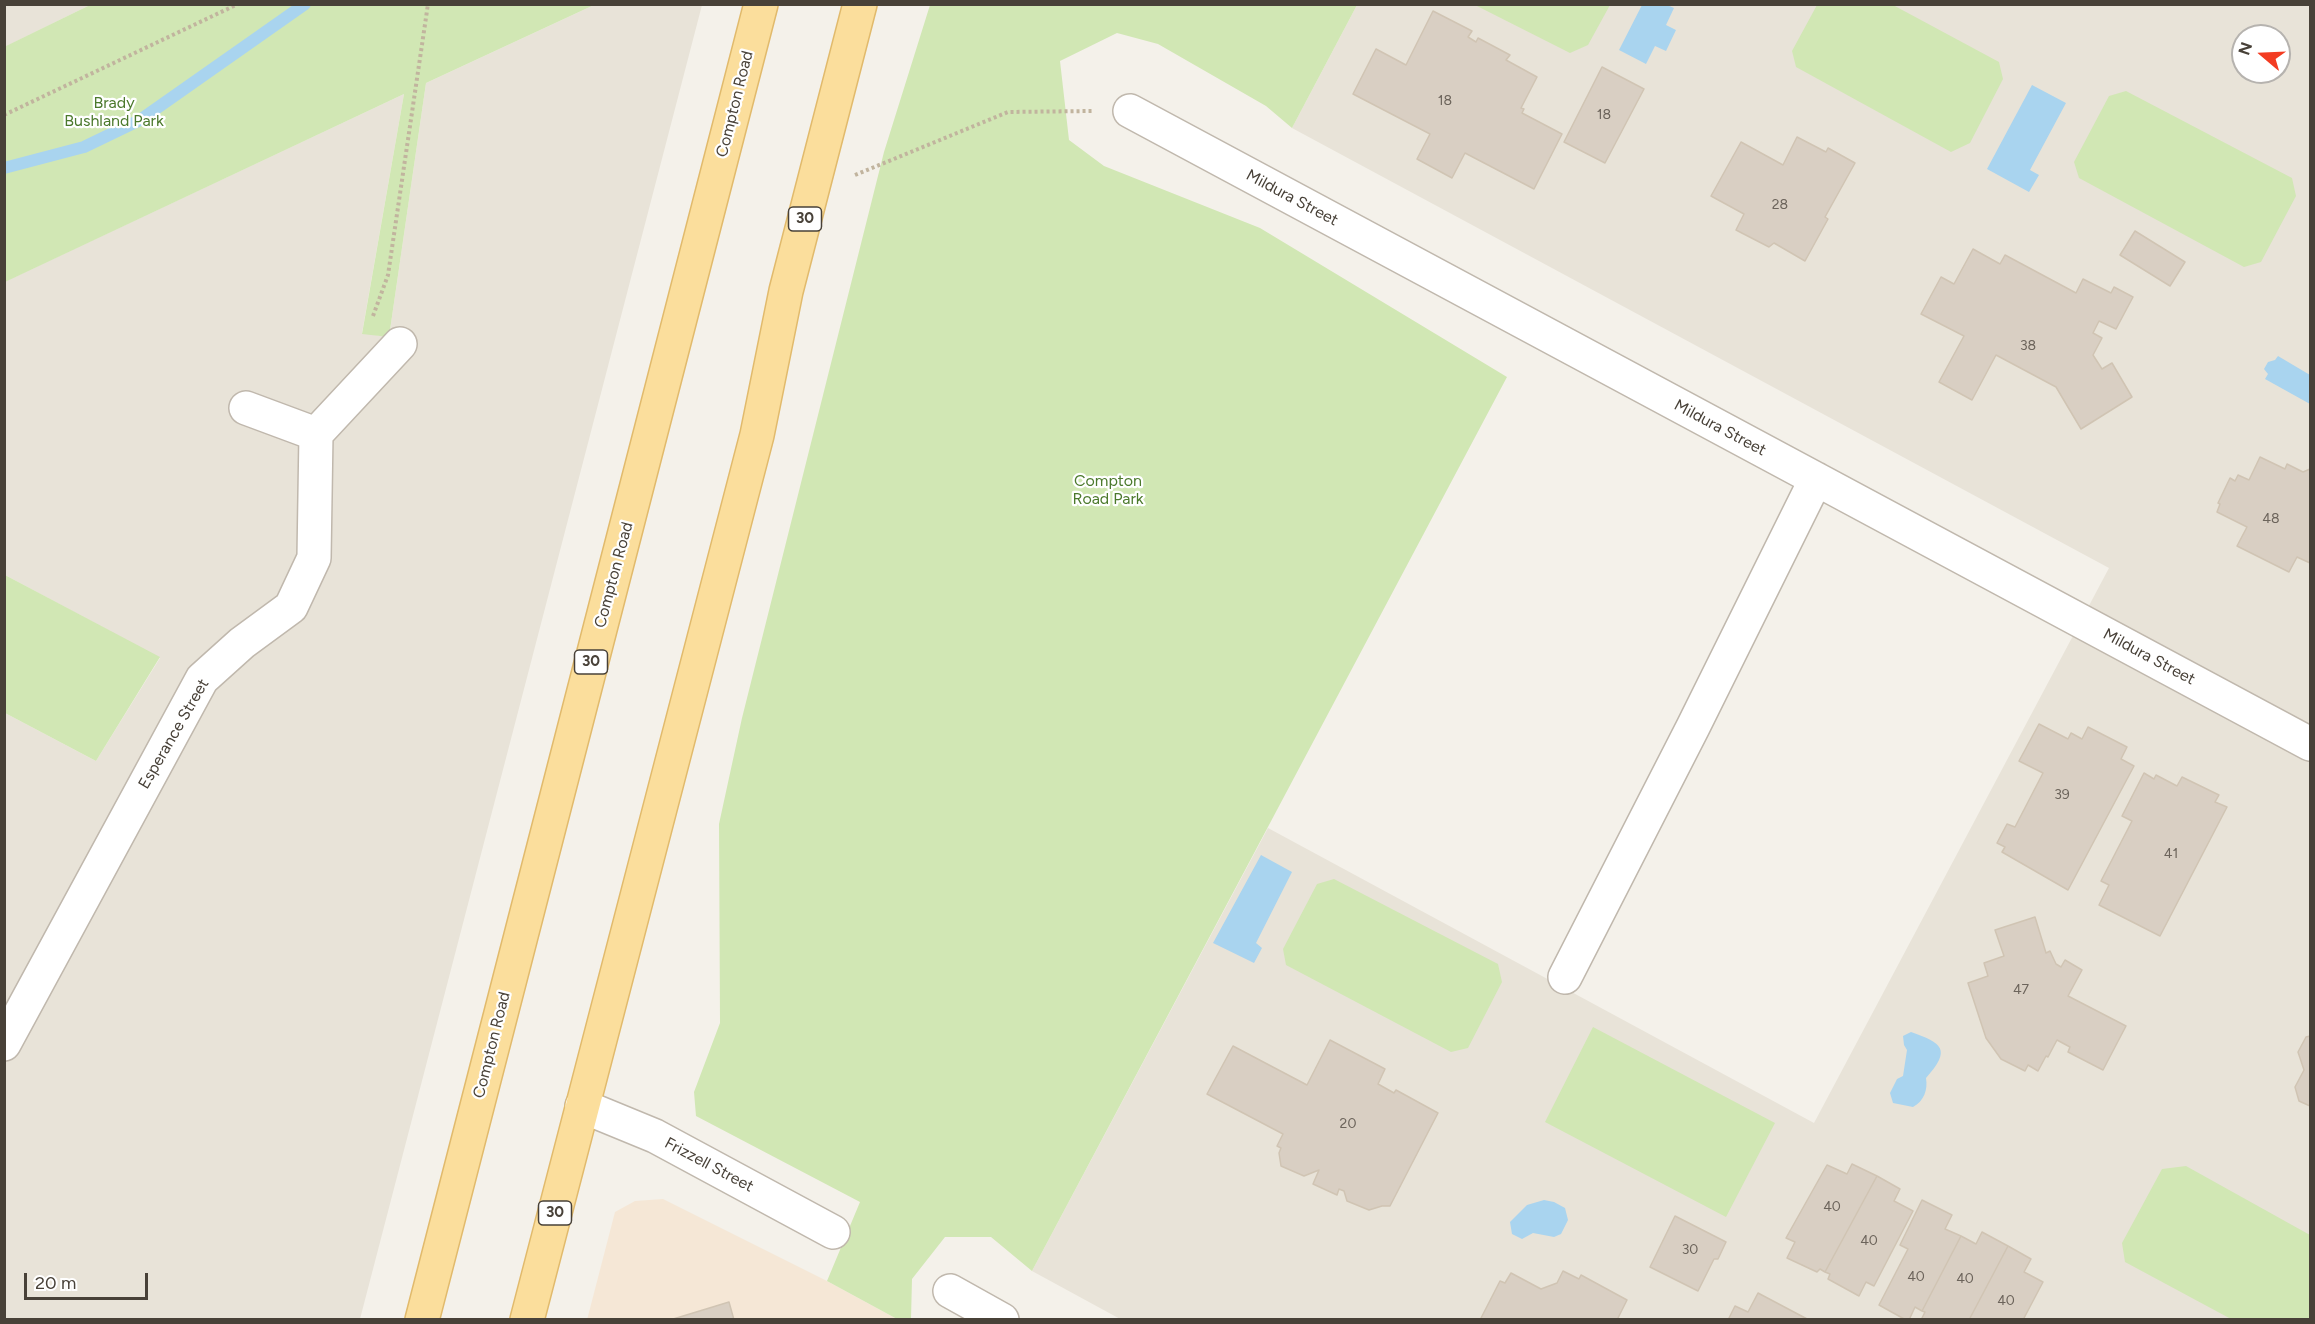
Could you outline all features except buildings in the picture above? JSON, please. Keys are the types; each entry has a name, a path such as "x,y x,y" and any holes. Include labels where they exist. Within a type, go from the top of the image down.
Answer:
{"main road":[{"name":"Compton Road","path":"422,1320 761,4"},
{"name":"30","path":"527,1320 757,435 786,291 860,4"}],"street":[{"name":"Mildura Street","path":"1130,111 2310,744"},
{"path":"246,408 316,434 400,344"},
{"name":"Esperance Street","path":"4,1044 202,679 242,643 291,608 314,558 316,434"},
{"path":"1565,977 1816,479"},
{"name":"Frizzell Street","path":"582,1106 655,1137 833,1232"},
{"path":"950,1291 1002,1320"}],"path":[{"path":"4,115 238,4"},
{"path":"371,320 388,275 428,4"},
{"path":"812,192 1008,112 1130,111"}],"shaded area":[{"path":"5,4 90,4 90,5 5,47"},
{"path":"594,5 702,5 360,1319 5,1319 5,713 96,761 160,658 5,575 4,282 404,94 362,333 389,337 426,83"},
{"path":"1357,5 2310,5 2310,1319 1122,1320 1032,1271 1268,828 1814,1123 2109,568 1292,128"},
{"path":"663,1199 827,1281 897,1319 587,1320 615,1212 635,1201"}],"green space":[{"name":"Brady Bushland Park","path":"90,5 594,5 426,83 389,337 362,334 404,94 5,282 4,47"},
{"name":"Compton Road Park","path":"930,5 1357,5 1292,128 1266,106 1158,44 1117,33 1060,61 1069,140 1104,166 1260,228 1507,377 1032,1271 991,1237 945,1237 912,1279 911,1319 897,1319 827,1281 860,1202 696,1116 694,1092 720,1023 719,824 742,718 884,152"},
{"path":"1475,5 1610,5 1588,45 1570,53"},
{"path":"1817,5 1893,5 1999,62 2003,79 1970,143 1951,152 1796,67 1792,51"},
{"path":"2126,91 2292,178 2296,196 2261,262 2244,267 2079,178 2074,162 2109,96"},
{"path":"5,575 160,657 96,761 5,713"},
{"path":"1334,879 1498,964 1502,982 1468,1048 1451,1052 1286,965 1283,949 1317,884"},
{"path":"1593,1027 1775,1123 1726,1217 1545,1122"},
{"path":"2186,1166 2310,1235 2310,1319 2231,1319 2125,1262 2122,1243 2162,1169"}],"water":[{"path":"1642,5 1667,5 1674,8 1666,25 1676,30 1666,51 1655,46 1646,64 1619,50"},
{"path":"2032,85 2066,103 2030,170 2039,175 2029,192 1987,169"},
{"path":"2278,356 2310,375 2310,404 2265,379 2268,374 2264,369 2268,362 2275,360"},
{"path":"1261,855 1292,872 1256,943 1262,948 1254,963 1213,943"},
{"path":"1911,1032 1936,1044 1941,1054 1926,1078 1924,1095 1913,1107 1893,1103 1890,1093 1897,1079 1903,1076 1907,1050 1903,1036"},
{"path":"1544,1200 1565,1208 1568,1220 1561,1234 1554,1237 1533,1233 1522,1239 1512,1234 1510,1222 1527,1205"}],"waterway":[{"path":"4,168 84,147 140,120 305,4"}]}
